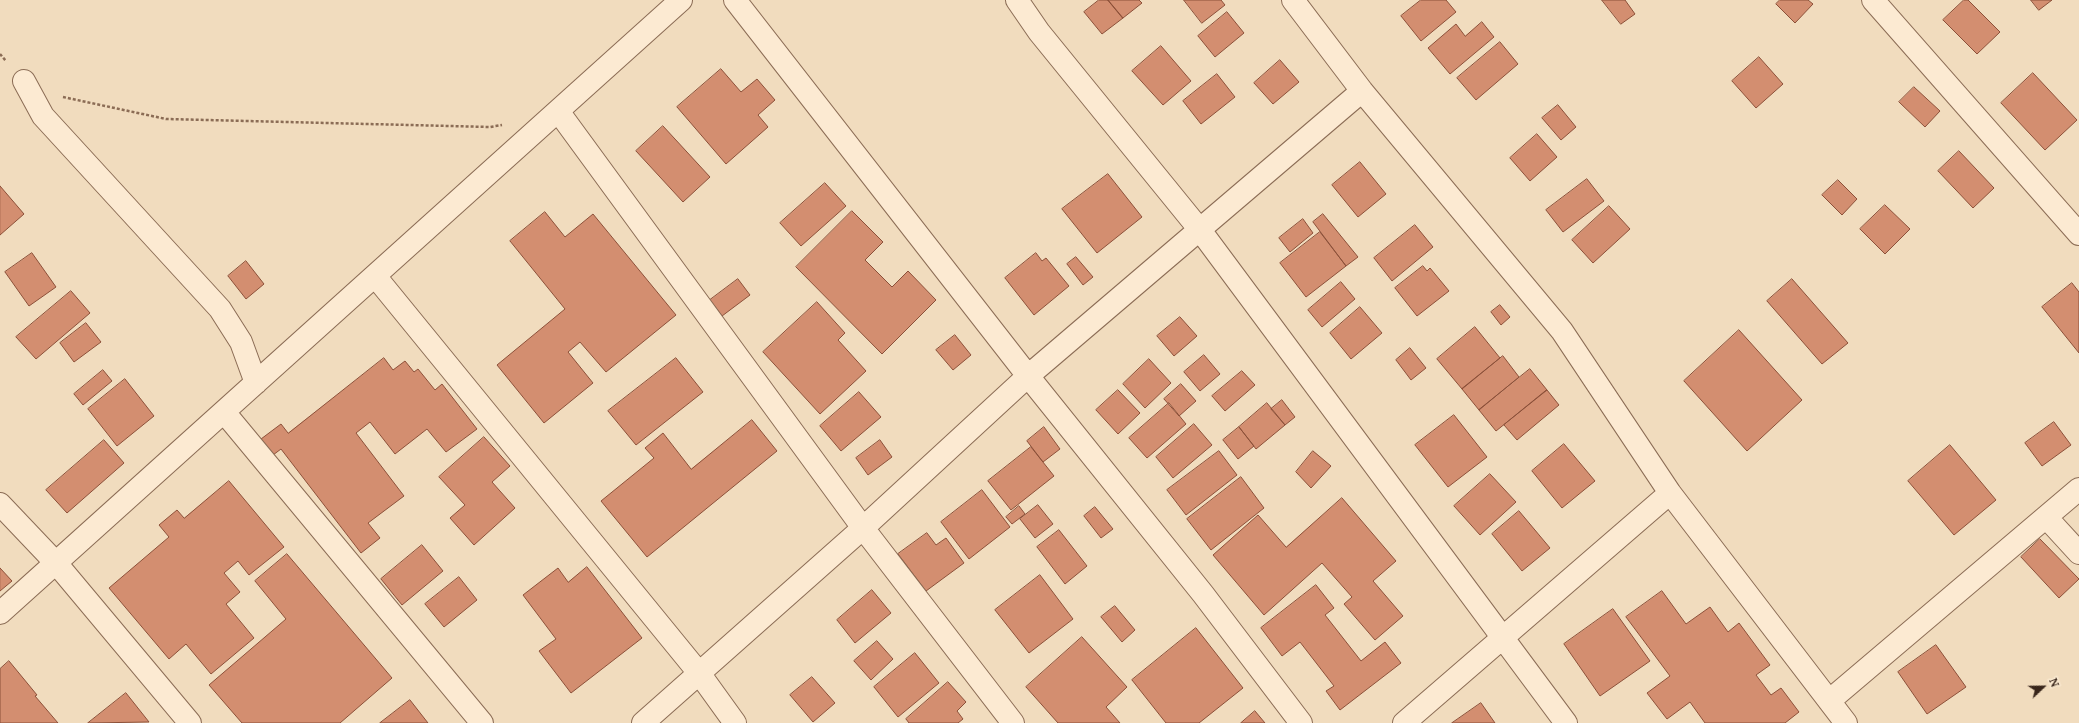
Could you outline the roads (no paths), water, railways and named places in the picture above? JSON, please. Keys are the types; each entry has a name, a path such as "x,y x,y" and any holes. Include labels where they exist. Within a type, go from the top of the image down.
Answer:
{"street":[{"path":"0,613 681,0"},
{"path":"735,0 1028,376 1203,594 1301,723"},
{"path":"1017,0 1044,38 1200,230 1502,639 1566,723"},
{"path":"1292,0 1362,91 1562,331 1670,493 1846,723"},
{"path":"1873,0 2079,234"},
{"path":"24,81 43,116 220,309 241,342 256,383"},
{"path":"643,723 863,528 1028,376 1362,91"},
{"path":"558,111 863,528 1013,723"},
{"path":"375,276 699,673 735,723"},
{"path":"224,412 482,723"},
{"path":"1829,701 2079,489"},
{"path":"1404,723 1670,493"},
{"path":"0,504 56,563 190,723"},
{"path":"2046,517 2079,553"}]}
